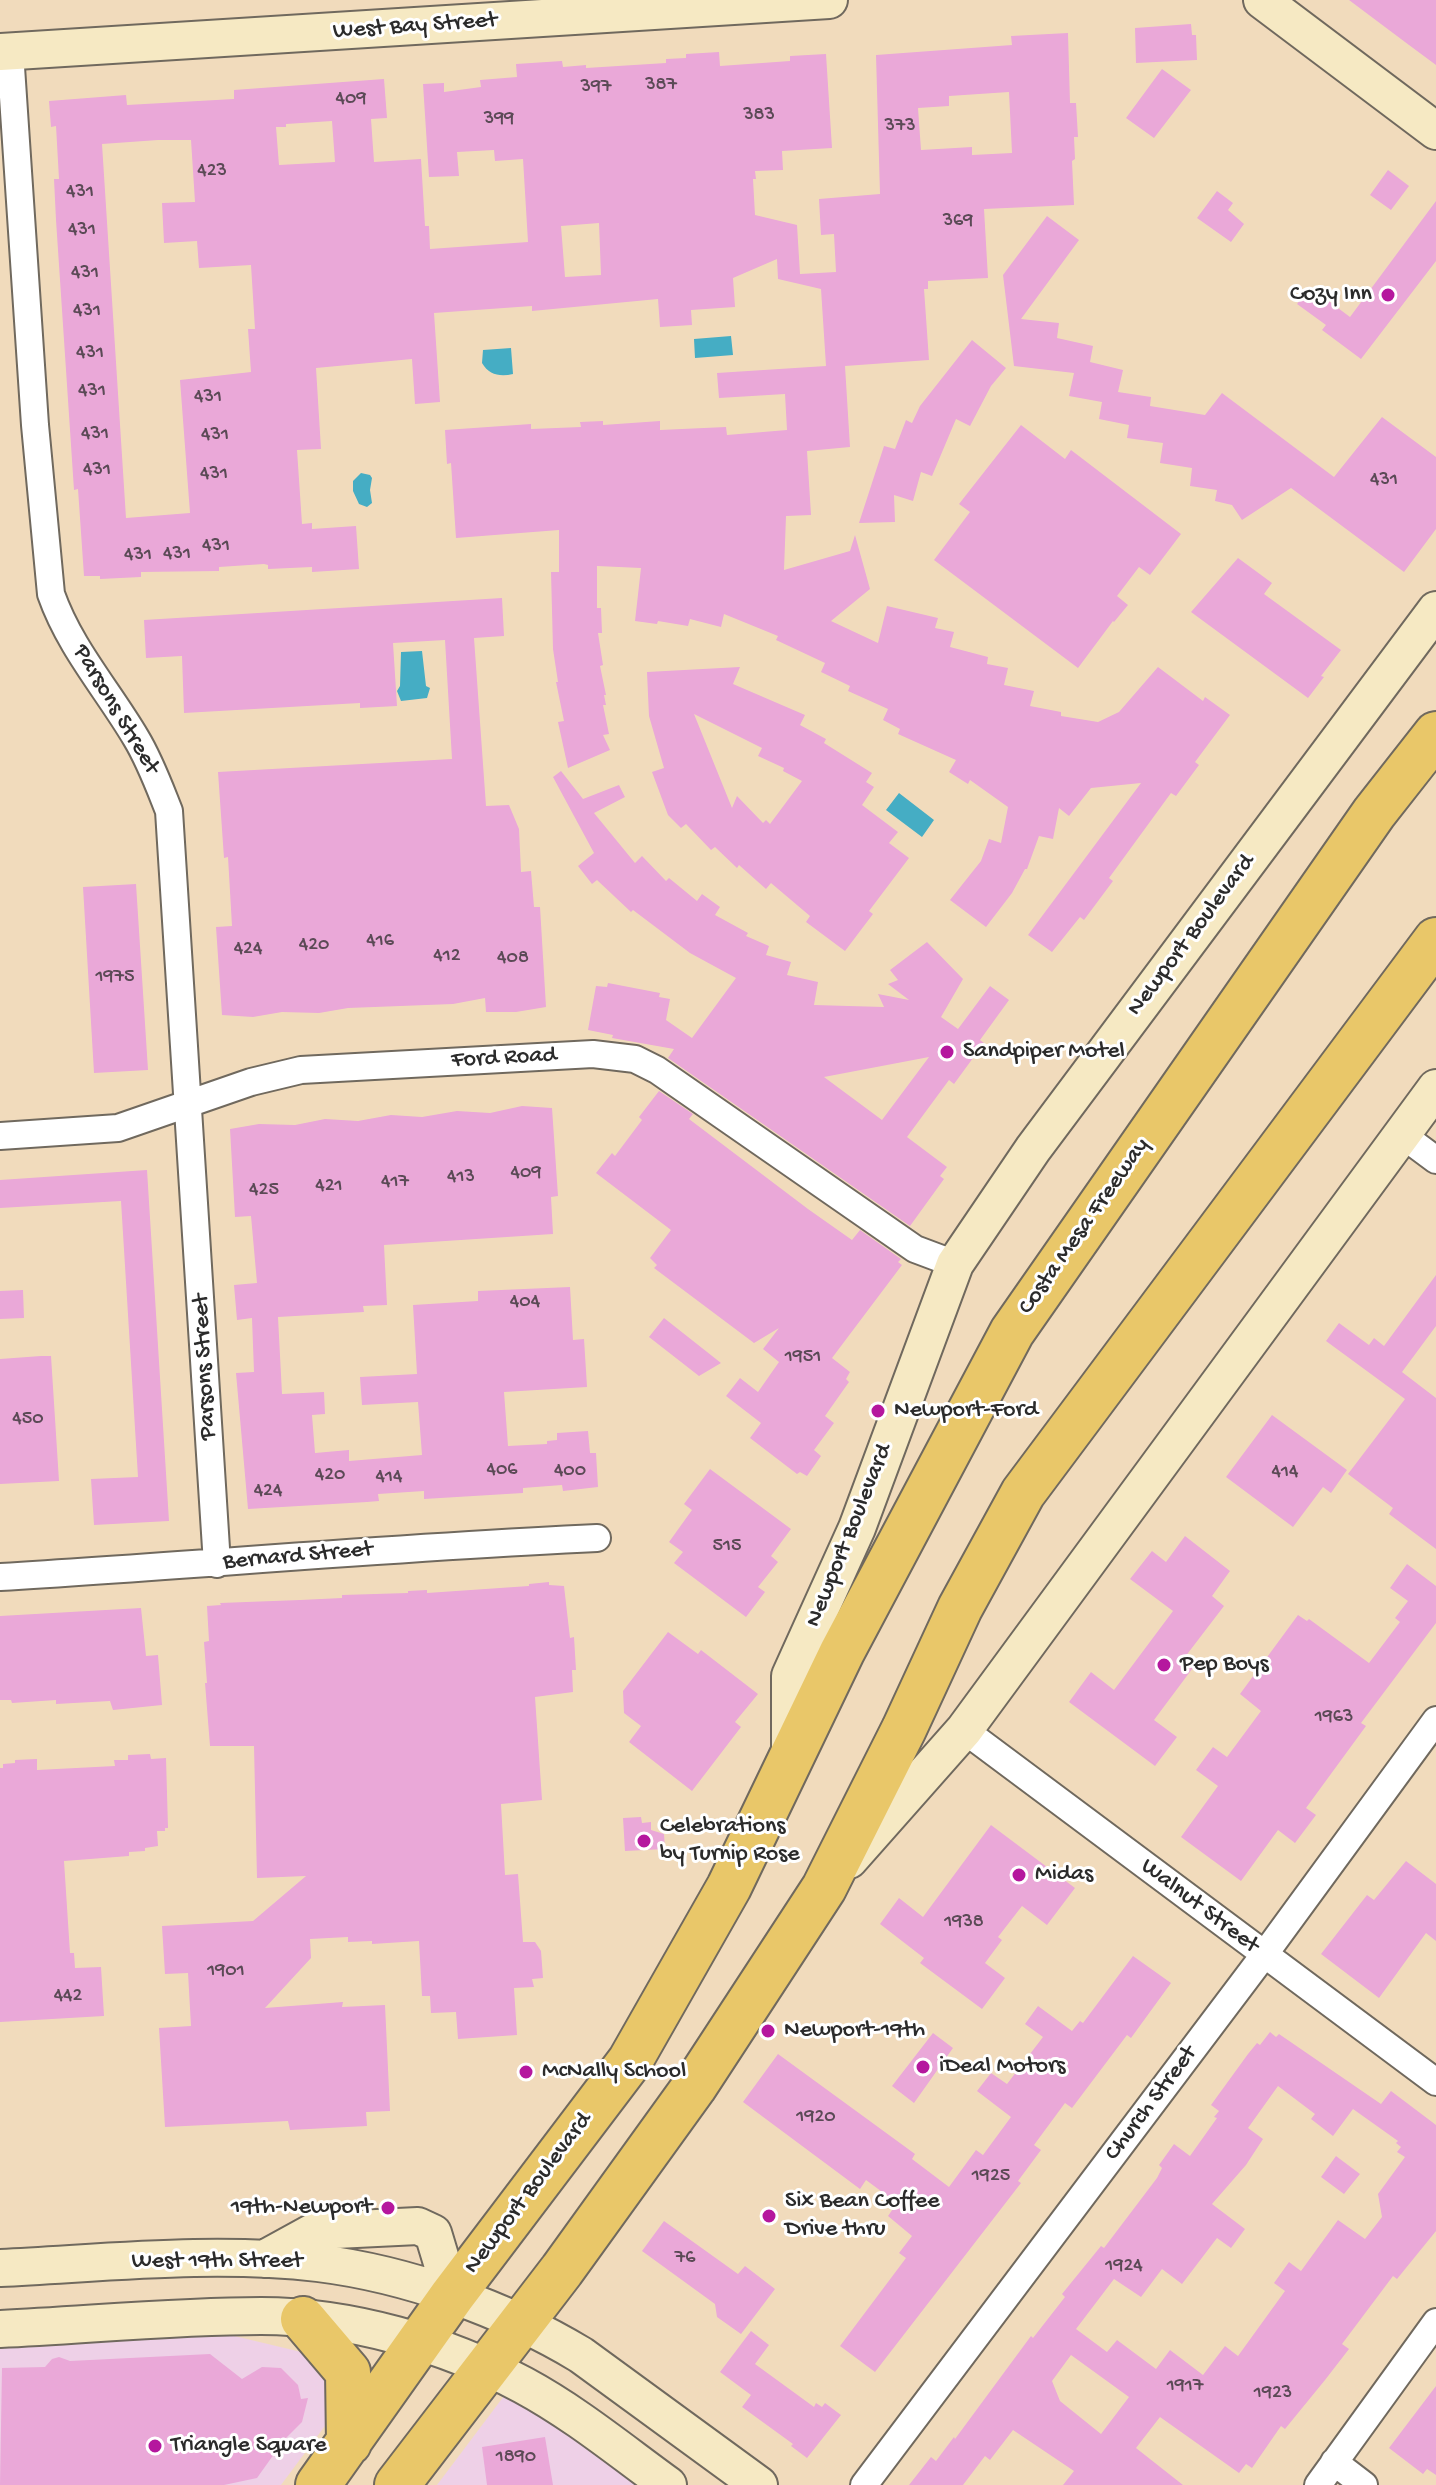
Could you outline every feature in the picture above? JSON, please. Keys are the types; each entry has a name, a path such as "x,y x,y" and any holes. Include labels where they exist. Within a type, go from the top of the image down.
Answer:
{"highway":[{"name":"Costa Mesa Freeway","path":"790,1755 1012,1332 1374,813 1436,734"},
{"path":"397,2485 522,2322 694,2087 824,1888 904,1729 960,1608 1023,1493 1436,940"},
{"name":"Newport Boulevard","path":"318,2485 452,2296 630,2061 729,1887 790,1755"},
{"path":"303,2319 348,2372 349,2443"}],"main road":[{"name":"West Bay Street","path":"5,52 829,0"},
{"path":"1262,0 1433,122"},
{"name":"Newport Boulevard","path":"790,1755 790,1676 857,1528 955,1264 1033,1149 1436,610"},
{"path":"824,1888 964,1730 1436,1088"},
{"path":"264,2259 315,2231 418,2226 433,2233 452,2296"},
{"name":"West 19th Street","path":"0,2268 163,2259 264,2259 359,2270 452,2296 522,2322 581,2355 759,2485"},
{"path":"0,2329 262,2316 303,2319 380,2332 420,2342 486,2367 524,2386 568,2412 668,2485"}],"street":[{"name":"Parsons Street","path":"5,52 51,594 58,614 90,671 151,765 169,811 217,1564"},
{"name":"Ford Road","path":"0,1136 118,1128 251,1082 301,1070 593,1054 635,1059 657,1070 915,1249 955,1264"},
{"path":"1401,1134 1436,1160"},
{"name":"Bernard Street","path":"0,1577 217,1564 403,1548 597,1538"},
{"name":"Church Street","path":"864,2485 1264,1955 1436,1720"},
{"name":"Walnut Street","path":"964,1730 1436,2082"},
{"path":"1318,2485 1436,2322"},
{"path":"1334,2462 1364,2485"}],"shaded area":[{"name":"Triangle Square","path":"226,2334 318,2356 339,2407 281,2485 0,2485 0,2346"},
{"path":"507,2392 637,2485 437,2485"}],"water":[{"path":"731,336 733,355 695,358 694,339"},
{"path":"511,348 513,374 495,374 482,363 483,350"},
{"path":"361,473 372,478 372,503 367,507 359,504 353,491 353,481"},
{"path":"422,651 426,686 430,688 427,698 401,701 397,691 400,686 401,652"},
{"path":"899,793 934,820 922,837 886,810"}],"building":[{"path":"1349,0 1436,0 1436,65 1409,45"},
{"path":"1191,24 1192,35 1196,35 1197,60 1136,63 1135,28"},
{"path":"1068,33 1070,103 1076,103 1078,137 1074,137 1075,159 1072,161 1074,205 984,209 988,278 928,281 928,289 924,289 929,360 845,366 850,447 807,451 811,515 786,516 784,570 850,551 855,535 870,589 831,621 878,643 887,606 938,618 935,628 954,632 950,647 988,657 987,664 1008,668 1004,685 1034,691 1030,706 1061,712 1061,716 1098,722 1119,712 1158,667 1203,701 1205,697 1230,715 1195,762 1199,765 1176,796 1171,793 1109,878 1113,881 1084,920 1080,917 1052,952 1028,935 1141,783 1091,788 1069,816 1059,808 1053,839 1039,836 1027,869 986,927 950,900 981,861 989,839 1001,843 1008,807 970,780 968,784 949,772 956,760 898,734 900,729 883,720 888,709 848,691 850,686 821,672 825,663 776,640 778,636 724,614 721,627 690,619 688,626 635,621 641,568 597,566 597,608 601,608 602,633 598,633 603,665 600,666 609,734 603,735 610,750 568,768 558,722 564,721 553,649 551,572 559,572 559,530 456,538 451,463 447,464 445,430 531,424 531,429 581,427 580,422 603,421 603,425 660,421 660,430 726,427 727,435 787,430 785,394 719,398 717,373 826,366 821,289 778,279 777,259 733,278 735,307 691,310 692,325 660,327 658,299 532,311 532,306 434,313 440,402 415,404 412,359 316,368 321,449 297,450 302,524 312,523 312,529 356,526 359,569 312,572 312,567 268,569 268,565 264,564 219,567 219,571 141,572 141,577 100,579 100,576 84,576 78,489 74,490 56,220 54,179 59,179 56,126 51,127 49,101 126,95 127,105 234,99 234,90 384,79 387,118 371,119 374,162 421,159 425,226 429,226 430,249 528,242 523,159 495,161 494,150 457,152 459,176 429,177 423,84 444,83 444,92 481,87 480,80 517,77 516,64 562,61 563,67 586,65 586,68 666,63 666,59 686,58 686,54 719,52 720,66 790,61 790,56 826,54 832,148 782,151 783,170 755,171 756,179 753,179 755,215 797,225 800,274 836,272 834,234 821,235 819,199 880,194 876,55 1012,45 1011,36","holes":["1009,92 1012,153 972,155 972,147 921,150 918,108 949,106 949,96","332,121 335,162 279,165 276,127 286,127 286,124","191,140 195,202 162,203 164,243 197,241 199,268 251,265 255,329 248,329 251,372 180,380 190,513 126,518 102,144","599,223 601,275 565,277 561,226"]},
{"path":"1162,69 1191,90 1154,138 1126,118"},
{"path":"1388,170 1409,186 1391,210 1370,195"},
{"path":"1217,191 1233,203 1228,210 1244,224 1231,242 1197,218"},
{"name":"Cozy Inn","path":"1436,201 1436,261 1361,359 1322,330 1326,325 1297,304 1310,287 1350,317"},
{"path":"1047,216 1079,240 1021,319 1059,323 1057,338 1093,346 1090,362 1123,370 1118,392 1151,397 1150,406 1205,415 1222,393 1334,477 1382,417 1436,457 1436,529 1404,572 1291,488 1242,520 1232,505 1215,501 1217,490 1190,486 1192,468 1160,463 1163,443 1127,438 1129,425 1099,419 1102,402 1069,396 1074,373 1014,366 1003,275"},
{"path":"972,340 1006,368 991,386 970,426 956,419 932,476 921,472 913,501 894,495 895,522 859,523 884,446 895,449 906,420 912,423 920,406"},
{"path":"1021,425 1065,459 1071,450 1181,534 1150,575 1139,567 1117,596 1128,605 1078,668 934,560 970,512 959,504"},
{"path":"1238,558 1272,583 1264,594 1341,650 1308,698 1191,612"},
{"path":"502,598 504,636 474,638 486,806 509,805 519,829 521,872 531,871 534,907 540,907 546,1007 516,1012 486,1012 485,998 453,1004 348,1008 319,1013 282,1012 253,1017 222,1015 216,927 232,926 218,772 452,759 445,640 393,643 397,706 360,708 360,703 184,713 182,656 146,658 144,620"},
{"path":"740,667 733,684 805,715 800,725 826,739 824,743 872,773 866,782 874,787 862,805 898,832 889,843 909,858 869,911 873,914 845,951 806,922 810,916 771,883 766,889 715,847 711,850 686,824 681,828 668,815 652,772 664,768 649,716 647,672","holes":["694,714 762,748 758,756 784,768 783,771 802,781 770,824 766,820 763,823 737,796 732,808"]},
{"path":"561,771 583,799 619,785 625,797 594,813 635,863 642,856 666,881 669,878 697,901 702,894 720,907 715,915 748,933 746,936 769,946 766,955 791,962 787,975 818,982 814,1005 884,1007 878,994 909,1000 888,984 898,980 890,970 927,942 963,979 941,1017 958,1029 990,986 1009,1000 980,1040 984,1043 954,1084 949,1080 907,1137 947,1167 940,1176 944,1179 910,1226 668,1058 674,1049 612,1038 613,1035 588,1030 596,986 607,987 608,983 660,993 659,997 670,999 666,1020 692,1038 736,978 690,953 633,910 631,912 597,880 592,884 578,866 594,853 553,777","holes":["929,1057 882,1120 824,1077"]},
{"path":"136,884 148,1070 94,1073 83,887"},
{"path":"659,1091 693,1114 689,1119 852,1240 860,1230 901,1259 898,1262 902,1265 832,1358 850,1372 846,1379 849,1382 825,1416 834,1423 814,1450 821,1456 807,1476 800,1472 797,1474 750,1438 761,1423 726,1396 740,1378 758,1392 779,1362 763,1349 779,1328 754,1343 654,1268 657,1265 650,1258 671,1230 596,1173 612,1153 615,1156"},
{"path":"522,1106 552,1108 558,1196 551,1197 553,1234 384,1245 387,1305 363,1306 364,1312 278,1317 282,1394 324,1392 325,1414 312,1415 315,1453 349,1450 349,1461 422,1455 418,1402 362,1405 360,1377 417,1374 413,1305 478,1301 478,1291 570,1287 573,1340 584,1339 587,1387 504,1392 508,1446 547,1444 547,1441 557,1440 557,1433 588,1431 590,1453 596,1453 598,1487 563,1491 562,1485 523,1488 523,1493 424,1499 424,1491 378,1494 379,1501 248,1509 236,1373 254,1372 252,1318 237,1320 234,1285 257,1283 251,1216 235,1217 230,1129 259,1124 295,1125 325,1119 358,1121 391,1115 422,1117 457,1111 490,1113"},
{"path":"147,1170 169,1521 94,1525 91,1479 138,1477 121,1201 0,1208 0,1180"},
{"path":"1436,1275 1436,1326 1402,1372 1436,1398 1436,1549 1389,1514 1393,1508 1348,1474 1405,1399 1326,1341 1339,1323 1369,1345 1374,1338 1384,1346"},
{"path":"23,1290 24,1318 0,1319 0,1291"},
{"path":"664,1318 721,1363 699,1376 649,1337"},
{"path":"51,1356 59,1481 0,1484 0,1359"},
{"path":"1272,1415 1347,1470 1331,1493 1323,1487 1293,1527 1226,1477"},
{"path":"710,1469 791,1529 771,1556 778,1562 758,1587 765,1592 746,1617 674,1563 683,1552 669,1542 692,1510 684,1504"},
{"path":"1185,1536 1230,1571 1212,1596 1224,1606 1185,1657 1195,1665 1154,1720 1177,1737 1155,1766 1069,1702 1091,1672 1114,1690 1173,1611 1130,1579 1152,1551 1166,1562"},
{"path":"1407,1564 1436,1586 1436,1623 1361,1723 1366,1726 1306,1808 1316,1815 1295,1843 1278,1830 1241,1881 1181,1837 1218,1786 1196,1770 1213,1747 1227,1757 1261,1711 1240,1694 1298,1615 1307,1621 1309,1619 1369,1663 1400,1622 1395,1618 1408,1601 1390,1588"},
{"path":"549,1582 549,1585 564,1586 570,1638 574,1637 576,1670 572,1670 573,1692 535,1697 542,1800 501,1804 505,1875 518,1874 523,1942 535,1942 541,1951 543,1978 532,1979 534,1987 514,1988 517,2035 458,2039 456,2012 431,2013 430,1996 422,1996 419,1941 372,1944 372,1941 348,1942 348,1937 310,1939 311,1958 265,2008 343,2002 342,2007 385,2005 390,2111 366,2112 367,2126 290,2130 288,2121 165,2127 159,2028 191,2026 188,1973 165,1974 162,1926 253,1921 306,1876 257,1878 254,1746 210,1746 204,1642 209,1641 207,1606 342,1598 342,1595 529,1586"},
{"path":"141,1608 146,1656 158,1655 162,1705 113,1710 110,1701 56,1704 56,1700 12,1703 11,1700 0,1700 0,1616"},
{"path":"668,1632 698,1654 701,1650 758,1694 735,1722 741,1727 692,1791 629,1742 641,1726 624,1713 623,1691"},
{"path":"150,1754 151,1759 166,1758 168,1828 157,1831 158,1846 129,1852 129,1856 64,1861 70,1953 74,1953 75,1968 101,1967 104,2016 0,2022 0,1768 3,1764 15,1763 15,1760 37,1759 37,1770 115,1766 114,1760 128,1760 128,1755"},
{"name":"Celebrations by Turnip Rose","path":"641,1817 642,1823 651,1822 651,1830 664,1834 665,1849 625,1851 623,1818"},
{"path":"991,1825 1075,1888 1047,1925 1022,1906 998,1937 1002,1940 985,1963 1005,1978 982,2009 920,1963 924,1958 880,1924 899,1898 923,1917"},
{"path":"1406,1861 1436,1884 1436,1941 1426,1933 1379,1998 1321,1954 1367,1895 1374,1900"},
{"path":"1133,1956 1171,1983 1131,2038 1127,2035 1072,2108 1065,2103 1034,2145 1041,2150 1018,2181 1021,2183 875,2372 840,2346 906,2258 899,2253 912,2236 888,2216 897,2203 866,2180 860,2189 743,2102 778,2054 915,2154 912,2159 949,2187 976,2150 983,2155 1011,2117 977,2091 991,2073 1007,2084 1043,2037 1025,2024 1038,2006 1072,2031 1080,2021 1083,2023"},
{"path":"1270,2032 1276,2037 1279,2034 1381,2104 1391,2091 1436,2125 1436,2231 1397,2279 1393,2276 1342,2344 1349,2349 1325,2380 1285,2429 1281,2426 1252,2468 1246,2464 1239,2473 1160,2417 1136,2448 1183,2485 1063,2485 1074,2471 1013,2430 990,2460 985,2456 963,2485 909,2485 931,2457 936,2461 955,2439 1031,2336 1033,2338 1065,2297 1062,2294 1101,2246 1104,2248 1157,2178 1162,2168 1159,2165 1174,2144 1190,2156 1217,2118 1214,2117 1219,2111 1211,2105 1248,2054 1257,2043 1260,2045","holes":["1278,2086 1315,2114 1311,2119 1333,2136 1353,2109 1398,2141 1396,2143 1401,2147 1397,2152 1405,2157 1378,2194 1382,2217 1365,2239 1338,2220 1301,2271 1289,2262 1274,2283 1285,2291 1238,2356 1225,2346 1203,2375 1170,2350 1156,2369 1117,2340 1107,2352 1076,2329 1114,2279 1141,2297 1162,2269 1182,2284 1217,2238 1231,2248 1245,2229 1212,2204 1246,2165 1263,2139 1248,2128","1071,2355 1129,2397 1101,2434 1060,2401 1052,2381"]},
{"name":"iDeal Motors","path":"933,2033 953,2048 914,2103 892,2086"},
{"path":"1336,2156 1360,2174 1344,2194 1321,2177"},
{"path":"664,2221 738,2274 745,2266 775,2289 741,2334 717,2317 715,2304 642,2251"},
{"path":"751,2331 769,2345 755,2364 814,2407 816,2403 822,2407 825,2403 841,2415 807,2458 742,2407 751,2395 720,2372"},
{"name":"Triangle Square","path":"210,2354 242,2379 262,2367 281,2368 298,2385 301,2399 308,2398 302,2422 284,2440 257,2478 224,2485 0,2485 2,2368 45,2367 52,2359 59,2357 70,2361"},
{"path":"1436,2386 1436,2475 1427,2469 1423,2474 1389,2448"},
{"path":"545,2437 553,2485 487,2485 482,2447"}],"place":[{"name":"Cozy Inn","path":"1388,295"},
{"name":"Sandpiper Motel","path":"947,1052"},
{"name":"Newport-Ford","path":"878,1411"},
{"name":"Pep Boys","path":"1164,1665"},
{"name":"Celebrations by Turnip Rose","path":"644,1841"},
{"name":"Midas","path":"1019,1875"},
{"name":"Newport-19th","path":"768,2031"},
{"name":"iDeal Motors","path":"923,2067"},
{"name":"McNally School","path":"526,2072"},
{"name":"19th-Newport","path":"388,2208"},
{"name":"Six Bean Coffee Drive thru","path":"769,2216"},
{"name":"Triangle Square","path":"155,2446"}]}
